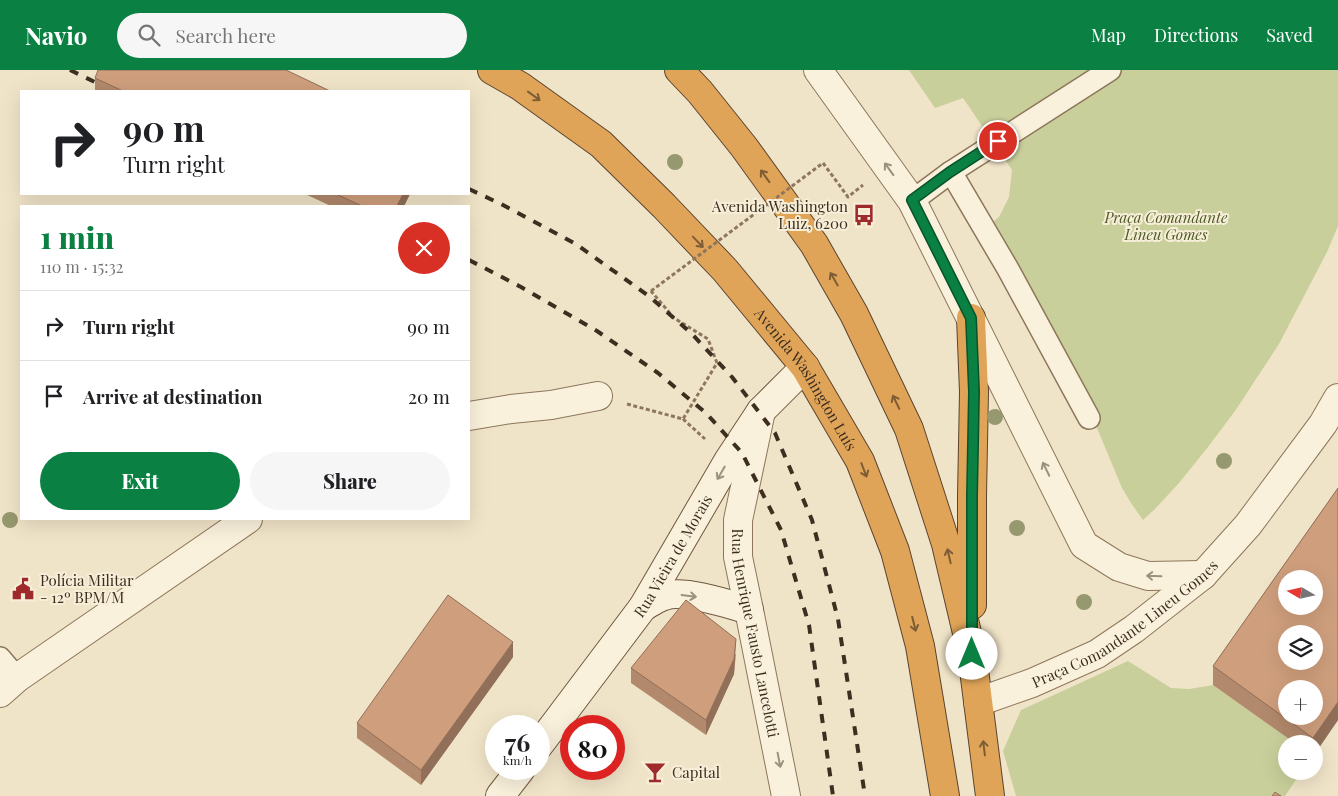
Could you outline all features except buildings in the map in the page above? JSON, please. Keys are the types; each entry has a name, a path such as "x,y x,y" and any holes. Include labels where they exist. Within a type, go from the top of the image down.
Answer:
{"highway":[{"name":"Avenida Washington Luís","path":"492,70 520,86 601,144 725,270 805,367 860,461 895,551 920,646 945,796"},
{"path":"679,70 700,92 739,140 814,244 854,314 909,429 946,544 972,654 990,796"},
{"path":"971,318 974,392 972,654"}],"street":[{"path":"818,70 912,200 1084,545 1119,567 1148,576 1202,575"},
{"name":"Rua Vieira de Morais","path":"550,730 643,607 728,461 761,411 805,367"},
{"path":"470,416 551,405 598,396"},
{"name":"Praça Comandante Lineu Gomes","path":"978,702 1032,683 1097,654 1134,629 1202,575 1248,525 1324,424 1338,398"},
{"name":"Rua Henrique Fausto Lancelotti","path":"761,411 738,520 738,557 786,796"},
{"path":"5,676 241,520"},
{"path":"643,607 665,595 682,595 702,597 749,610"},
{"path":"500,796 512,780"}],"lane":[{"path":"912,200 950,172 1110,70"},
{"path":"950,172 1008,268 1089,418"}],"path":[{"path":"598,396 683,419 717,363 708,339 674,318 651,290 823,163 848,197"}],"green space":[{"name":"Praça Comandante Lineu Gomes","path":"909,70 1338,70 1338,226 1327,252 1279,344 1235,411 1179,483 1143,520 1122,488 1087,404 990,224 999,217 1009,197 1012,170 963,98 935,108"},
{"path":"1128,661 1171,688 1189,689 1213,685 1283,735 1278,735 1278,780 1296,780 1285,796 1016,796 1003,751 1021,710"}],"railway":[{"path":"70,70 99,84"},
{"path":"470,189 576,244 650,297 692,334 732,377 775,433 812,520 838,619 865,796"},
{"path":"470,261 521,287 597,331 658,373 706,413 742,453 781,530 809,625 833,796"}],"place":[{"name":"Avenida Washington Luiz, 6200","path":"864,215"},
{"name":"Polícia Militar - 12º BPM/M","path":"23,589"},
{"name":"Capital","path":"655,772"}],"route":[{"path":"972,654 974,392 971,318 912,200 950,172 998,141"}]}
